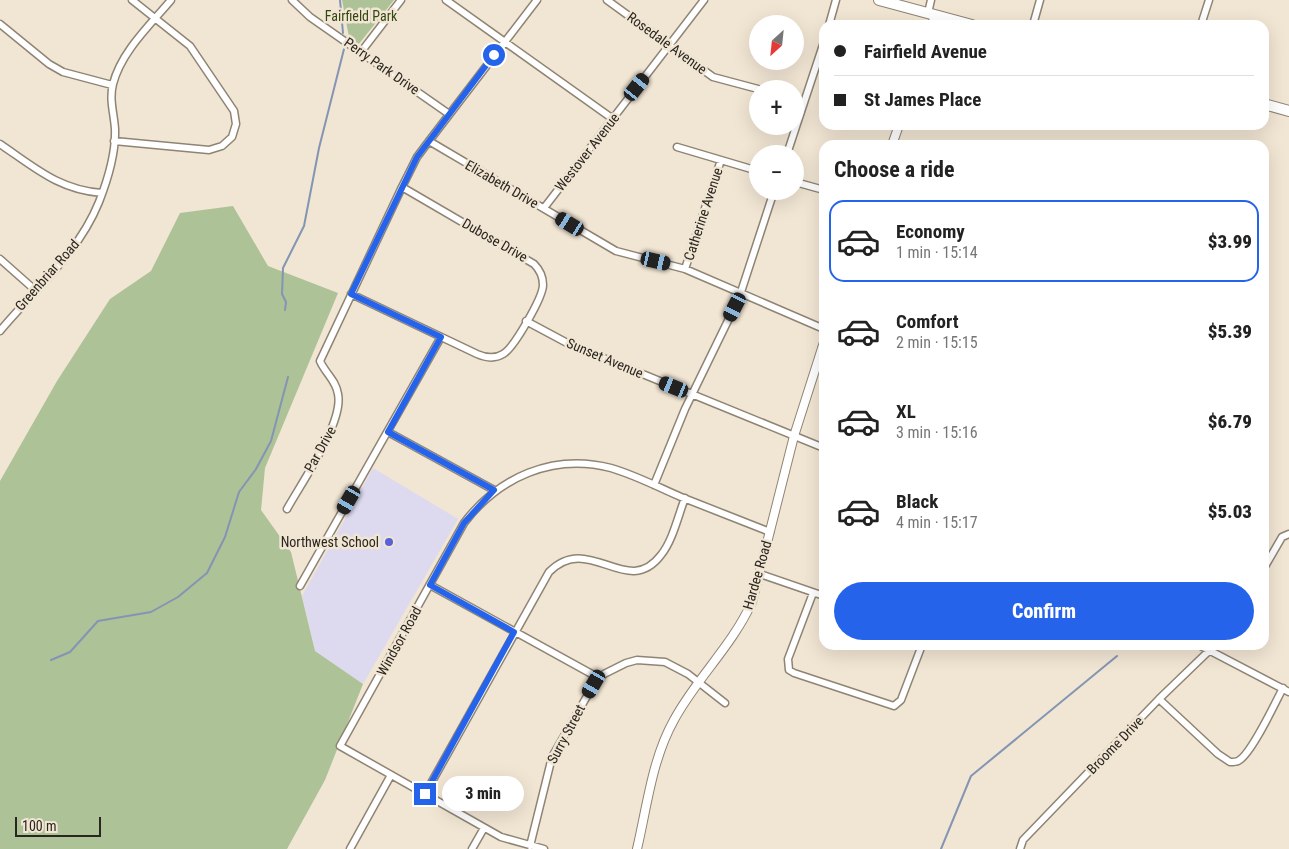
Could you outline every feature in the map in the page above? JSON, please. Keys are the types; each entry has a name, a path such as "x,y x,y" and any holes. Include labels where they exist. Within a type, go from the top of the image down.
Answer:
{"main road":[{"path":"879,0 931,18"},
{"path":"1269,105 1289,111"}],"street":[{"path":"114,141 209,150 222,146 234,133 236,119 230,102 190,46 132,0"},
{"name":"Greenbriar Road","path":"0,330 35,290 56,270 76,244 93,214 102,193 114,141 111,101 112,85 126,56 171,0"},
{"name":"Perry Park Drive","path":"292,0 303,11 449,114"},
{"path":"361,52 401,0"},
{"path":"446,0 613,119"},
{"path":"351,294 417,157 537,0"},
{"name":"Rosedale Avenue","path":"607,0 713,77 749,87"},
{"name":"Westover Avenue","path":"544,208 704,0"},
{"path":"830,20 836,0"},
{"path":"931,0 931,18"},
{"path":"1034,20 1040,0"},
{"path":"1203,20 1210,0"},
{"path":"0,24 49,64 63,72 112,85"},
{"path":"804,102 819,57"},
{"name":"Elizabeth Drive","path":"429,140 616,252 685,269 819,327"},
{"path":"0,144 60,184 80,191 102,193"},
{"path":"677,147 749,168"},
{"name":"Catherine Avenue","path":"685,269 721,160"},
{"path":"804,184 819,189"},
{"name":"Dubose Drive","path":"351,294 484,357 497,356 513,345 543,289 543,278 534,264 402,187"},
{"path":"654,485 692,394 741,292 771,200"},
{"path":"0,259 35,290"},
{"name":"Par Drive","path":"287,508 333,428 339,413 337,388 320,361 351,294"},
{"name":"Sunset Avenue","path":"526,321 570,344 819,446"},
{"path":"300,586 441,337"},
{"name":"Hardee Road","path":"637,849 662,748 674,720 747,614 760,574 794,436 819,358"},
{"path":"388,432 494,490"},
{"name":"Windsor Road","path":"391,775 340,746 464,523 494,490 526,473 550,466 577,463 612,468 770,532"},
{"path":"425,794 546,576 560,562 581,557 627,571 641,569 654,563 663,552 685,498"},
{"path":"1269,559 1282,537 1289,534"},
{"path":"760,574 819,594"},
{"path":"430,585 599,678"},
{"path":"813,592 788,659 789,670 794,673 894,706 901,700 920,650"},
{"name":"Broome Drive","path":"1020,849 1023,840 1159,699 1211,650"},
{"path":"1159,699 1218,754 1230,762 1238,761 1244,756 1256,740 1286,690 1216,650"},
{"name":"Surry Street","path":"530,846 552,757 599,678 626,663 650,660 676,666 725,703"},
{"path":"350,849 391,775 510,841 544,849"},
{"path":"472,849 484,828"}],"shaded area":[{"path":"373,468 458,519 363,684 315,651 302,596"}],"green space":[{"name":"Fairfield Park","path":"342,0 394,0 358,45 349,37"},
{"path":"233,206 268,266 338,293 265,468 261,510 291,552 315,651 363,684 325,780 287,849 0,849 0,481 57,381 110,299 151,271 180,213"}],"waterway":[{"path":"340,0 343,33"},
{"path":"285,310 286,302 282,294 283,268 304,226 319,148 344,49"},
{"path":"51,660 70,652 98,621 151,612 178,597 207,573 225,537 239,492 256,469 271,441 288,377"},
{"path":"941,849 971,776 1117,656"}],"place":[{"name":"Northwest School","path":"389,542"}],"route":[{"path":"425,794 514,632 430,585 464,523 494,490 388,432 441,337 351,294 417,157 494,55"}]}
